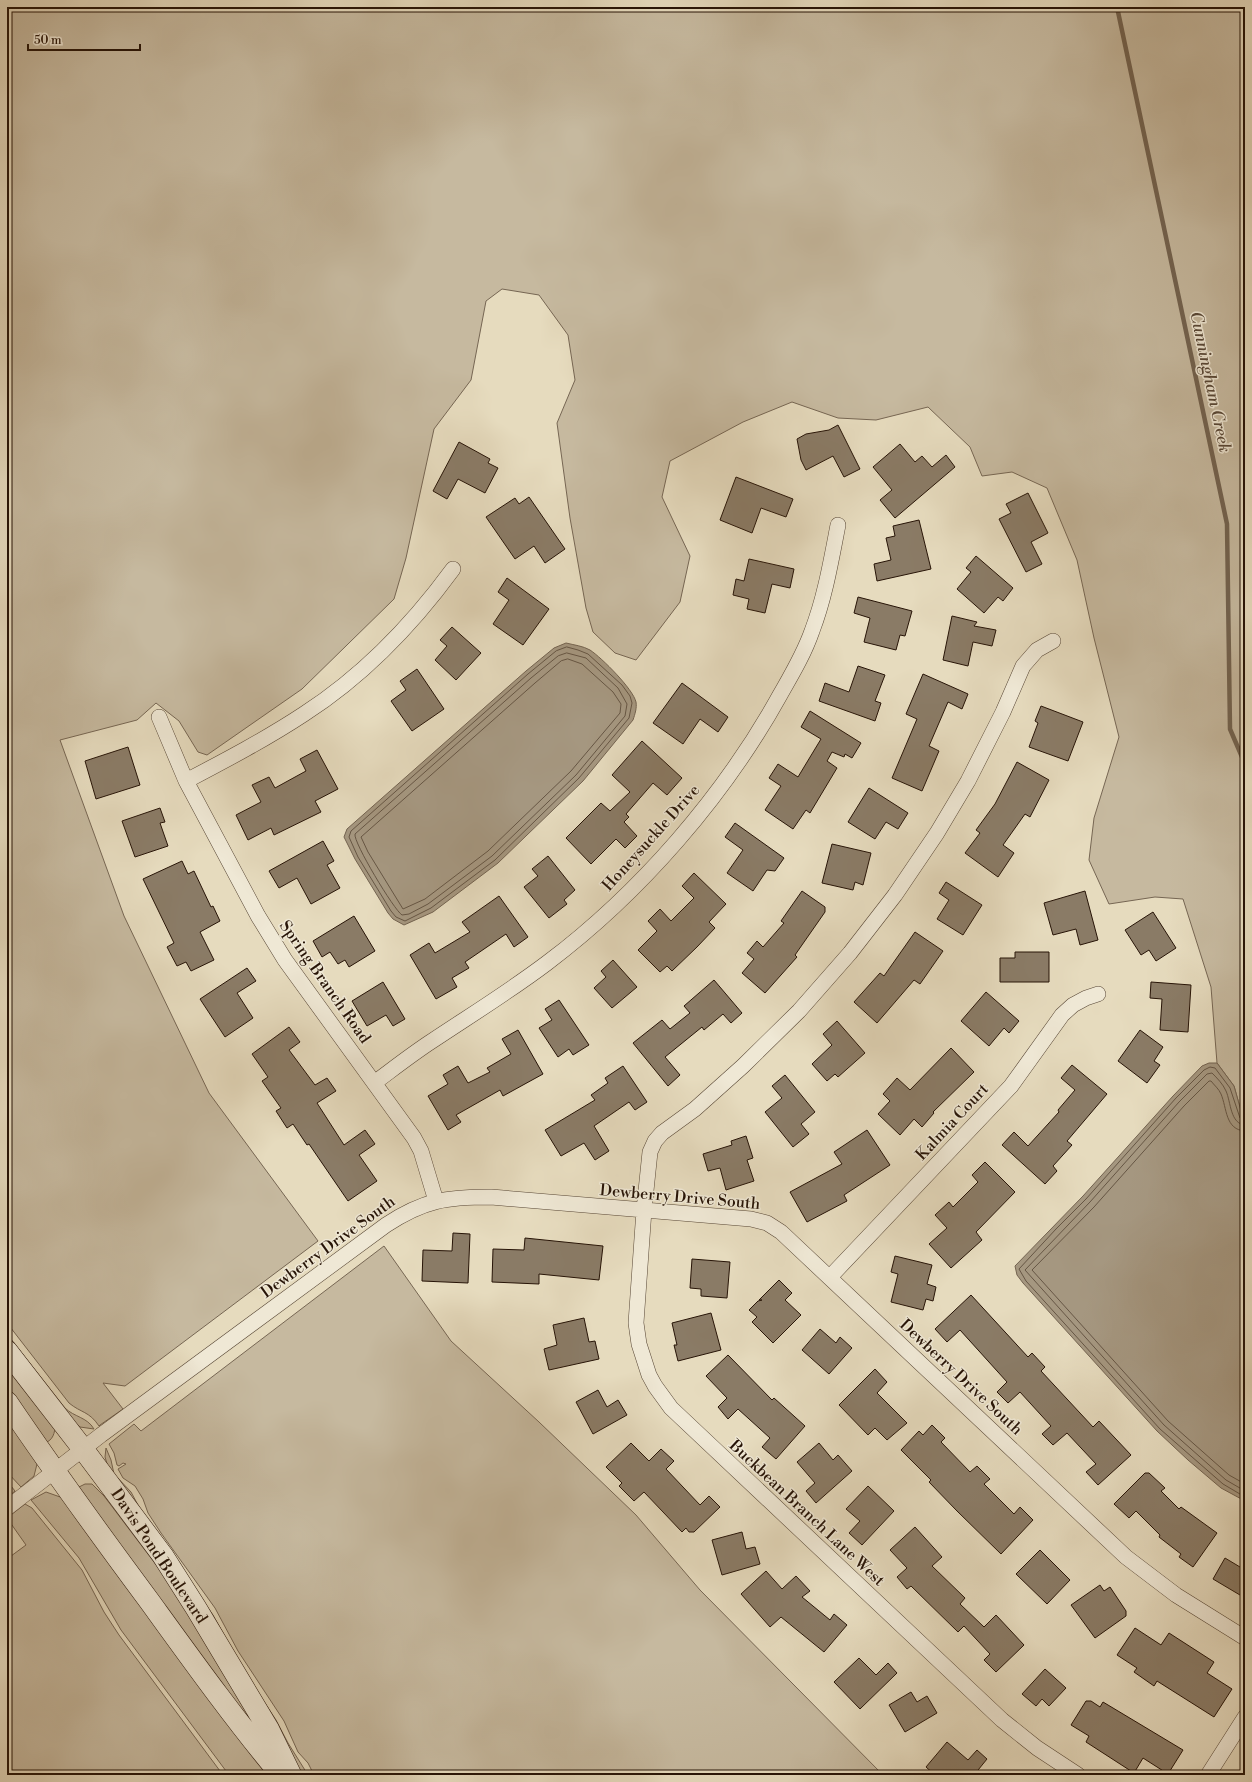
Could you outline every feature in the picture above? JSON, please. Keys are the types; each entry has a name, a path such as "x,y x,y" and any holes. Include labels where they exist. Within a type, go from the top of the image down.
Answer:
{"street":[{"name":"Honeysuckle Drive","path":"374,1083 432,1042 497,1000 549,962 598,921 623,897 677,841 708,804 746,751 800,660 823,600 838,525"},
{"path":"186,781 271,735 306,714 338,690 369,664 405,629 453,569"},
{"name":"Buckbean Branch Lane West","path":"1053,641 1037,650 1023,666 1003,712 968,781 937,833 895,895 850,953 799,1011 743,1066 695,1109 662,1133 655,1142 650,1152 636,1309 638,1337 649,1375 671,1408 1002,1720 1037,1748 1078,1775"},
{"name":"Spring Branch Road","path":"159,717 186,781 258,916 285,960 414,1138 421,1151 436,1201"},
{"name":"Kalmia Court","path":"830,1277 1010,1086 1062,1015 1073,1005 1098,994"},
{"name":"Dewberry Drive South","path":"7,1508 83,1449 404,1213 436,1201 461,1197 491,1197 751,1219 767,1223 781,1232 1126,1557 1176,1595 1245,1638"},
{"name":"Davis Pond Boulevard","path":"7,1351 163,1556 269,1730 291,1775"},
{"name":"Davis Pond Boulevard","path":"7,1402 55,1472 252,1740 281,1775"},
{"path":"1208,1775 1245,1717"}],"shaded area":[{"path":"7,7 1241,7 1245,42 1245,1125 1234,1086 1217,1063 1211,987 1183,899 1155,897 1109,904 1089,860 1094,818 1119,737 1094,638 1077,560 1047,488 1012,472 982,476 970,447 928,407 876,420 838,418 792,402 743,422 670,461 662,497 690,556 680,602 636,660 615,653 593,632 586,608 570,518 557,423 575,380 568,335 539,295 502,289 486,301 471,380 434,429 406,558 394,599 302,689 207,755 198,752 179,721 156,703 137,720 60,740 124,916 209,1093 318,1241 125,1386 103,1383 123,1409 99,1426 92,1417 69,1403 7,1323"},
{"path":"384,1246 451,1341 539,1422 636,1515 700,1590 883,1775 314,1775 308,1763 298,1752 284,1721 238,1651 215,1608 161,1533 148,1513 143,1499 135,1486 123,1478 118,1469 126,1464 123,1463 119,1466 117,1465 114,1453 109,1444 134,1424 141,1431"},
{"path":"7,1334 65,1408 84,1419 94,1429 80,1427 69,1419 7,1342"},
{"path":"7,1360 55,1425 53,1436 45,1443 7,1394"},
{"path":"7,1413 37,1464 34,1476 21,1487 7,1472"},
{"path":"106,1448 111,1460 114,1474 131,1492 145,1518 213,1615 244,1671 276,1720 308,1775 299,1775 108,1467 105,1457"},
{"path":"7,1481 15,1491 7,1498"},
{"path":"85,1484 92,1484 104,1496 188,1607 261,1738 77,1488"},
{"path":"46,1492 63,1498 273,1775 229,1775 121,1630 79,1558 31,1500"},
{"path":"25,1504 32,1508 82,1570 104,1612 119,1635 223,1775 7,1775 7,1559 26,1545 7,1518"}],"water":[{"path":"566,643 590,650 623,682 634,696 636,702 633,720 583,781 498,863 433,912 404,925 393,919 355,859 344,837 347,829 526,671 554,648"},
{"path":"1209,1063 1217,1063 1234,1086 1245,1125 1245,1501 1221,1488 1157,1431 1023,1283 1017,1275 1015,1266 1083,1196 1173,1096 1202,1066"}],"building":[{"path":"838,425 860,469 844,477 833,456 806,470 801,460 797,439 806,434 829,430"},
{"path":"459,442 490,459 488,463 498,468 485,493 458,479 447,499 433,491"},
{"path":"900,444 915,462 922,456 932,467 946,455 955,467 895,518 880,500 892,490 873,467"},
{"path":"736,477 793,499 786,517 761,508 752,533 720,520"},
{"path":"1028,493 1048,533 1031,542 1042,564 1026,572 999,519 1011,513 1006,504"},
{"path":"529,497 565,549 545,563 534,546 515,559 486,517 515,498 519,504"},
{"path":"919,520 931,569 877,581 874,564 891,560 886,538 895,536 893,526"},
{"path":"976,556 1013,588 1003,601 998,597 984,613 957,589 971,572 966,568"},
{"path":"749,559 794,569 790,588 772,584 765,613 747,609 749,599 733,595 736,579 744,581"},
{"path":"507,578 549,609 523,645 493,624 509,600 498,592"},
{"path":"858,597 912,611 905,636 900,635 896,650 864,642 870,618 854,613"},
{"path":"952,616 977,622 974,626 996,630 992,646 973,642 968,666 943,660"},
{"path":"452,627 481,653 456,680 435,660 447,646 440,640"},
{"path":"858,666 885,675 875,701 881,703 875,721 819,701 825,683 849,692"},
{"path":"417,669 444,709 412,731 391,701 406,690 400,681"},
{"path":"923,674 968,694 962,709 948,702 929,746 939,751 922,791 892,778 917,719 906,714"},
{"path":"682,683 728,717 718,732 700,719 683,744 653,723"},
{"path":"1041,706 1083,722 1068,761 1029,747 1038,723 1035,721"},
{"path":"810,711 861,743 852,758 845,754 844,757 832,752 827,761 837,768 810,813 806,810 793,829 765,810 781,786 769,778 778,764 798,777 821,739 801,727"},
{"path":"642,741 682,778 667,795 653,783 626,814 629,817 624,822 637,836 625,848 616,839 591,864 566,838 601,803 610,811 630,792 612,775"},
{"path":"128,747 140,785 96,799 85,761"},
{"path":"317,750 338,789 315,801 321,812 274,835 271,828 248,840 236,815 261,802 252,785 269,777 275,788 306,771 300,759"},
{"path":"1017,762 1049,780 1030,817 1025,814 1003,845 1014,853 998,877 965,853 980,833 976,830 995,804"},
{"path":"869,788 908,813 898,829 886,822 875,839 848,822"},
{"path":"160,808 165,822 160,823 168,846 135,857 122,821"},
{"path":"735,823 784,858 775,871 767,870 753,891 727,873 743,850 725,837"},
{"path":"323,841 334,861 327,865 340,888 311,904 297,878 279,888 269,871"},
{"path":"832,844 871,853 863,885 855,882 853,890 822,883"},
{"path":"548,856 575,890 564,900 567,904 549,918 524,887 538,876 532,869"},
{"path":"182,861 188,874 194,871 211,907 213,906 220,921 200,932 214,960 191,971 186,962 177,966 167,947 174,943 143,879"},
{"path":"694,873 726,904 709,922 715,928 697,947 672,971 667,966 660,972 638,950 657,931 648,921 660,909 671,921 694,898 682,886"},
{"path":"946,882 982,905 963,935 937,919 949,900 939,893"},
{"path":"802,891 825,907 825,912 795,955 797,957 765,993 742,973 754,959 747,953 757,941 763,947 784,923 781,921"},
{"path":"1085,891 1098,940 1080,945 1076,929 1053,935 1044,903"},
{"path":"499,896 528,937 514,947 506,934 465,962 469,968 452,978 457,987 436,999 410,955 429,943 435,953 470,932 462,922"},
{"path":"1153,912 1176,948 1156,961 1149,950 1141,955 1125,930"},
{"path":"354,916 375,951 349,967 345,960 338,964 330,952 322,957 313,941"},
{"path":"915,932 943,951 920,984 914,980 877,1023 854,1002 880,973 884,976"},
{"path":"1015,952 1049,952 1049,982 1000,982 1000,958 1015,958"},
{"path":"613,960 637,987 612,1008 594,988 606,977 601,971"},
{"path":"247,968 256,981 237,993 253,1018 225,1037 200,999"},
{"path":"714,980 742,1013 731,1023 723,1014 704,1030 702,1027 665,1057 680,1075 668,1086 633,1043 662,1020 670,1029 690,1013 684,1006"},
{"path":"383,982 405,1019 393,1026 386,1015 367,1026 352,1001"},
{"path":"1151,982 1191,985 1188,1032 1160,1030 1162,999 1150,998"},
{"path":"986,992 1019,1021 1009,1033 1004,1028 989,1046 961,1021"},
{"path":"559,1000 589,1045 573,1055 569,1049 558,1057 539,1028 552,1020 545,1009"},
{"path":"837,1021 865,1053 838,1077 835,1074 827,1081 812,1064 832,1045 823,1034"},
{"path":"289,1027 300,1042 289,1050 315,1085 327,1078 336,1091 317,1103 344,1145 365,1130 375,1144 359,1155 377,1181 348,1201 309,1144 307,1145 293,1124 287,1128 276,1111 281,1108 262,1081 268,1077 252,1054"},
{"path":"518,1030 543,1074 503,1096 500,1090 456,1115 461,1122 448,1130 428,1096 448,1084 443,1075 458,1066 468,1083 490,1072 487,1068 511,1054 502,1039"},
{"path":"1140,1030 1163,1047 1154,1061 1160,1065 1147,1083 1118,1061"},
{"path":"951,1048 974,1072 933,1112 934,1113 922,1127 914,1119 900,1135 878,1114 890,1101 883,1094 897,1078 910,1090"},
{"path":"1072,1065 1107,1094 1067,1141 1072,1145 1053,1166 1057,1171 1045,1184 1002,1145 1014,1132 1028,1146 1059,1112 1058,1110 1075,1090 1061,1078"},
{"path":"623,1066 647,1102 635,1110 629,1102 594,1126 609,1151 595,1160 584,1143 561,1156 545,1130 595,1100 591,1095 608,1083 605,1078"},
{"path":"785,1075 815,1112 801,1124 809,1134 793,1147 765,1112 782,1098 772,1086"},
{"path":"867,1130 890,1165 844,1195 847,1201 807,1222 790,1192 842,1164 834,1152"},
{"path":"746,1136 753,1158 747,1160 754,1181 726,1190 720,1168 708,1171 703,1154 732,1145 731,1141"},
{"path":"985,1162 1015,1192 976,1232 982,1240 951,1268 929,1244 947,1228 935,1215 949,1202 953,1207 978,1182 972,1175"},
{"path":"453,1233 470,1234 468,1283 422,1281 423,1250 452,1251"},
{"path":"525,1238 603,1246 599,1280 539,1274 539,1284 492,1282 493,1249 524,1250"},
{"path":"895,1256 932,1265 927,1284 936,1287 933,1301 926,1299 923,1310 891,1302 898,1274 891,1272"},
{"path":"692,1259 730,1262 727,1298 701,1296 701,1289 690,1288"},
{"path":"779,1280 792,1293 785,1300 801,1315 773,1343 752,1322 757,1317 749,1310 758,1301 762,1300 759,1300"},
{"path":"971,1295 1028,1357 1032,1353 1045,1367 1041,1371 1093,1427 1099,1421 1131,1455 1098,1485 1086,1472 1096,1464 1067,1433 1053,1445 1042,1434 1051,1426 1020,1392 1008,1403 997,1392 1007,1382 960,1330 947,1342 935,1329"},
{"path":"711,1313 721,1350 678,1361 674,1345 677,1345 672,1323"},
{"path":"584,1318 589,1342 595,1341 599,1359 549,1370 544,1349 557,1345 553,1325"},
{"path":"820,1329 836,1343 840,1337 852,1348 829,1374 802,1350"},
{"path":"728,1355 772,1400 774,1398 805,1426 776,1459 762,1447 770,1438 738,1409 728,1419 718,1407 727,1398 706,1376"},
{"path":"875,1369 887,1382 877,1393 907,1423 887,1440 875,1428 868,1435 839,1405"},
{"path":"598,1390 607,1407 618,1400 627,1415 593,1434 576,1402"},
{"path":"932,1425 945,1438 941,1442 970,1472 977,1466 990,1479 984,1484 1014,1514 1020,1507 1033,1520 1001,1554 929,1482 931,1480 901,1450 919,1431 923,1435"},
{"path":"631,1443 649,1461 661,1449 674,1461 666,1469 700,1505 709,1496 720,1507 694,1532 689,1532 686,1528 682,1532 644,1492 634,1501 619,1486 622,1483 606,1467"},
{"path":"819,1443 833,1460 838,1455 852,1471 816,1503 806,1491 815,1483 797,1462"},
{"path":"1145,1473 1149,1473 1165,1488 1161,1491 1179,1509 1181,1507 1217,1533 1193,1567 1179,1557 1181,1554 1159,1537 1160,1535 1136,1511 1129,1518 1114,1504"},
{"path":"868,1486 894,1511 862,1545 849,1533 860,1521 846,1509"},
{"path":"915,1527 942,1557 932,1566 965,1598 960,1604 984,1627 996,1615 1024,1645 996,1672 984,1660 990,1654 964,1626 958,1632 911,1586 907,1589 897,1577 907,1568 890,1550"},
{"path":"742,1532 746,1549 755,1547 760,1564 722,1575 712,1540"},
{"path":"1040,1550 1070,1580 1047,1604 1016,1574"},
{"path":"1225,1558 1245,1570 1245,1598 1213,1579"},
{"path":"766,1571 782,1589 796,1576 810,1591 802,1597 830,1620 834,1614 847,1625 824,1652 781,1617 770,1627 741,1594"},
{"path":"1100,1585 1104,1591 1110,1587 1126,1611 1126,1616 1095,1638 1071,1605"},
{"path":"1135,1628 1161,1645 1169,1633 1214,1662 1207,1673 1232,1689 1214,1717 1157,1681 1154,1686 1134,1672 1137,1668 1117,1655"},
{"path":"859,1658 876,1675 888,1663 897,1673 860,1709 834,1682"},
{"path":"1045,1669 1066,1688 1049,1706 1042,1699 1036,1706 1022,1694"},
{"path":"911,1692 917,1702 927,1696 937,1713 905,1732 889,1705"},
{"path":"1086,1701 1091,1701 1100,1707 1103,1702 1183,1750 1168,1774 1143,1758 1134,1773 1086,1742 1089,1736 1071,1725"},
{"path":"947,1742 968,1760 977,1750 987,1759 974,1775 935,1775 926,1767"}],"waterway":[{"name":"Cunningham Creek","path":"1117,7 1227,524 1230,729 1245,764"}]}
